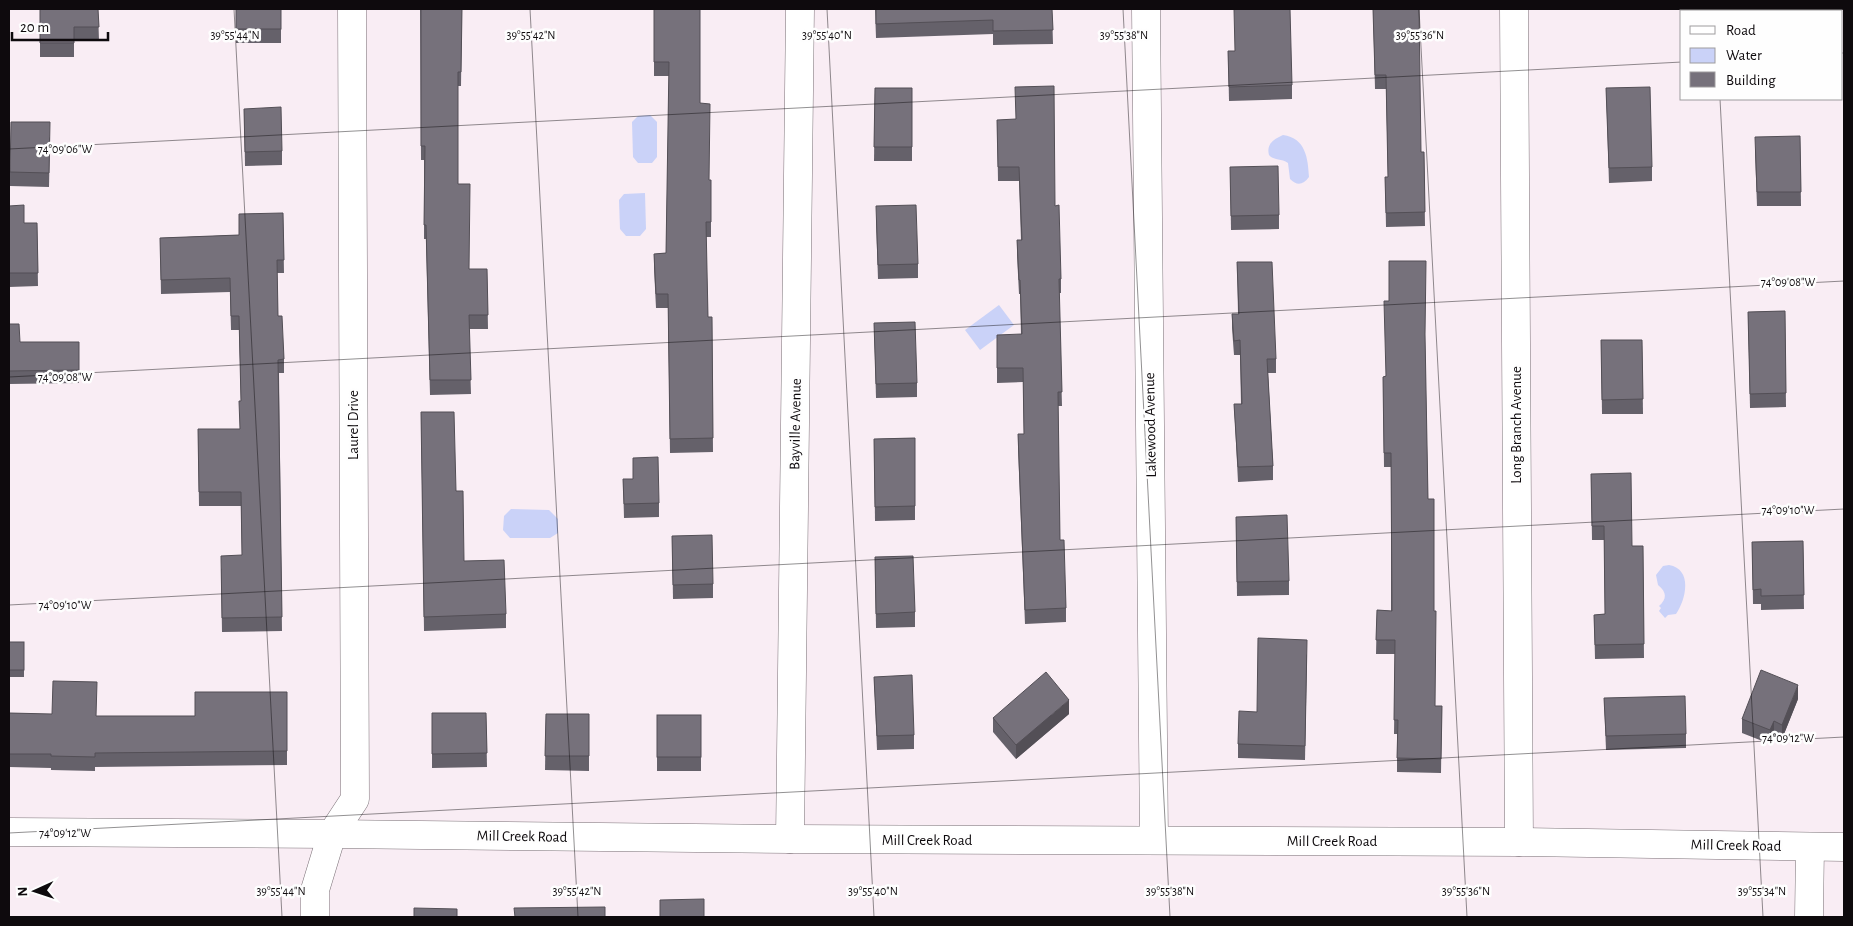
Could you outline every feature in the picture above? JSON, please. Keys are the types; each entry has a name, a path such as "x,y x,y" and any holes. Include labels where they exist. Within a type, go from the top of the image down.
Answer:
{"street":[{"name":"Laurel Drive","path":"315,917 315,890 332,834 355,799 352,9"},
{"name":"Bayville Avenue","path":"790,839 800,9"},
{"name":"Lakewood Avenue","path":"1146,9 1154,840"},
{"name":"Long Branch Avenue","path":"1514,9 1519,842"},
{"name":"Mill Creek Road","path":"9,832 790,839 1519,842 1844,847"},
{"path":"1809,917 1810,846"}],"water":[{"path":"650,115 657,122 657,157 652,163 638,163 633,157 632,122 638,116"},
{"path":"1283,135 1297,140 1304,150 1308,163 1309,177 1302,183 1295,183 1290,179 1288,163 1269,155 1268,151 1272,142"},
{"path":"645,193 646,229 640,236 626,236 620,229 619,200 624,194"},
{"path":"999,305 1014,325 980,350 965,330"},
{"path":"511,509 549,510 558,519 558,533 550,538 510,538 503,530 504,516"},
{"path":"1669,565 1682,572 1685,593 1676,614 1668,615 1665,618 1659,611 1661,608 1659,606 1665,596 1658,585 1656,575 1663,566"}],"building":[{"path":"40,9 98,9 99,27 74,27 74,43 40,43"},
{"path":"236,9 281,9 281,29 236,29"},
{"path":"421,9 462,9 461,72 458,72 458,184 470,184 469,269 487,269 488,315 469,315 471,380 430,380 426,225 424,225 425,146 421,146"},
{"path":"654,9 700,9 700,103 710,104 709,180 711,180 711,222 706,222 708,317 712,317 713,438 670,439 668,294 656,294 654,254 666,253 669,62 654,62"},
{"path":"876,9 1052,9 1053,30 993,31 993,20 876,24"},
{"path":"1234,9 1290,9 1292,85 1229,87 1228,51 1235,51"},
{"path":"1373,9 1419,9 1421,152 1424,152 1425,212 1386,213 1385,177 1388,177 1386,75 1375,75"},
{"path":"1718,9 1762,9 1762,10"},
{"path":"1054,86 1055,206 1059,205 1061,279 1059,279 1062,392 1058,392 1060,540 1064,540 1066,608 1025,610 1018,434 1024,434 1023,368 997,368 997,335 1022,334 1017,240 1022,240 1019,167 998,167 997,120 1016,119 1015,87"},
{"path":"1650,87 1652,167 1609,168 1606,88"},
{"path":"875,88 912,88 912,147 874,147"},
{"path":"281,107 282,151 245,152 244,109"},
{"path":"11,122 50,122 49,173 10,172"},
{"path":"1800,136 1801,192 1757,192 1755,137"},
{"path":"1278,166 1279,215 1231,216 1230,167"},
{"path":"24,205 24,223 37,223 38,273 9,273 9,206"},
{"path":"916,205 918,264 878,265 876,206"},
{"path":"283,213 284,260 277,260 278,316 282,316 284,359 278,360 282,617 222,618 221,556 242,555 241,492 199,492 198,429 240,429 239,316 231,316 230,278 161,280 160,238 239,235 239,214"},
{"path":"1389,261 1426,261 1425,334 1428,499 1434,499 1435,706 1442,706 1441,759 1397,758 1398,720 1394,720 1395,640 1376,640 1377,610 1392,611 1391,453 1384,453 1383,377 1386,376 1384,301 1389,301"},
{"path":"1237,262 1272,262 1276,359 1267,359 1273,466 1238,467 1234,404 1242,404 1240,340 1234,341 1232,314 1239,314"},
{"path":"1785,311 1786,393 1750,394 1748,312"},
{"path":"915,322 917,383 876,384 874,323"},
{"path":"9,324 19,324 20,342 79,342 79,370 9,371"},
{"path":"1601,340 1642,340 1643,399 1602,400"},
{"path":"421,412 454,412 456,491 463,491 464,561 504,560 506,614 424,617"},
{"path":"915,438 915,506 875,507 874,439"},
{"path":"658,457 659,503 624,504 623,479 633,479 633,458"},
{"path":"1631,473 1632,546 1643,546 1644,644 1595,645 1594,615 1605,614 1604,526 1592,526 1591,474"},
{"path":"1287,515 1289,581 1237,582 1236,517"},
{"path":"712,535 713,584 673,585 672,536"},
{"path":"1803,541 1804,595 1761,596 1761,589 1753,590 1752,542"},
{"path":"913,556 915,612 876,614 875,557"},
{"path":"1258,638 1307,640 1305,746 1238,744 1239,711 1257,712"},
{"path":"9,642 24,642 24,670 9,670"},
{"path":"1761,670 1798,685 1782,725 1774,721 1770,730 1742,719"},
{"path":"1046,672 1069,700 1016,745 993,718"},
{"path":"912,675 914,735 877,736 874,677"},
{"path":"53,681 97,682 96,716 195,716 195,692 287,692 287,751 95,753 95,757 9,754 9,713 52,714"},
{"path":"1685,696 1686,734 1606,736 1604,698"},
{"path":"432,713 486,713 487,753 432,754"},
{"path":"546,714 589,714 589,756 545,756"},
{"path":"657,715 701,715 701,757 657,757"},
{"path":"704,899 704,917 660,917 660,900"},
{"path":"605,907 605,917 515,917 514,908"},
{"path":"414,908 457,909 457,917 414,917"}]}
